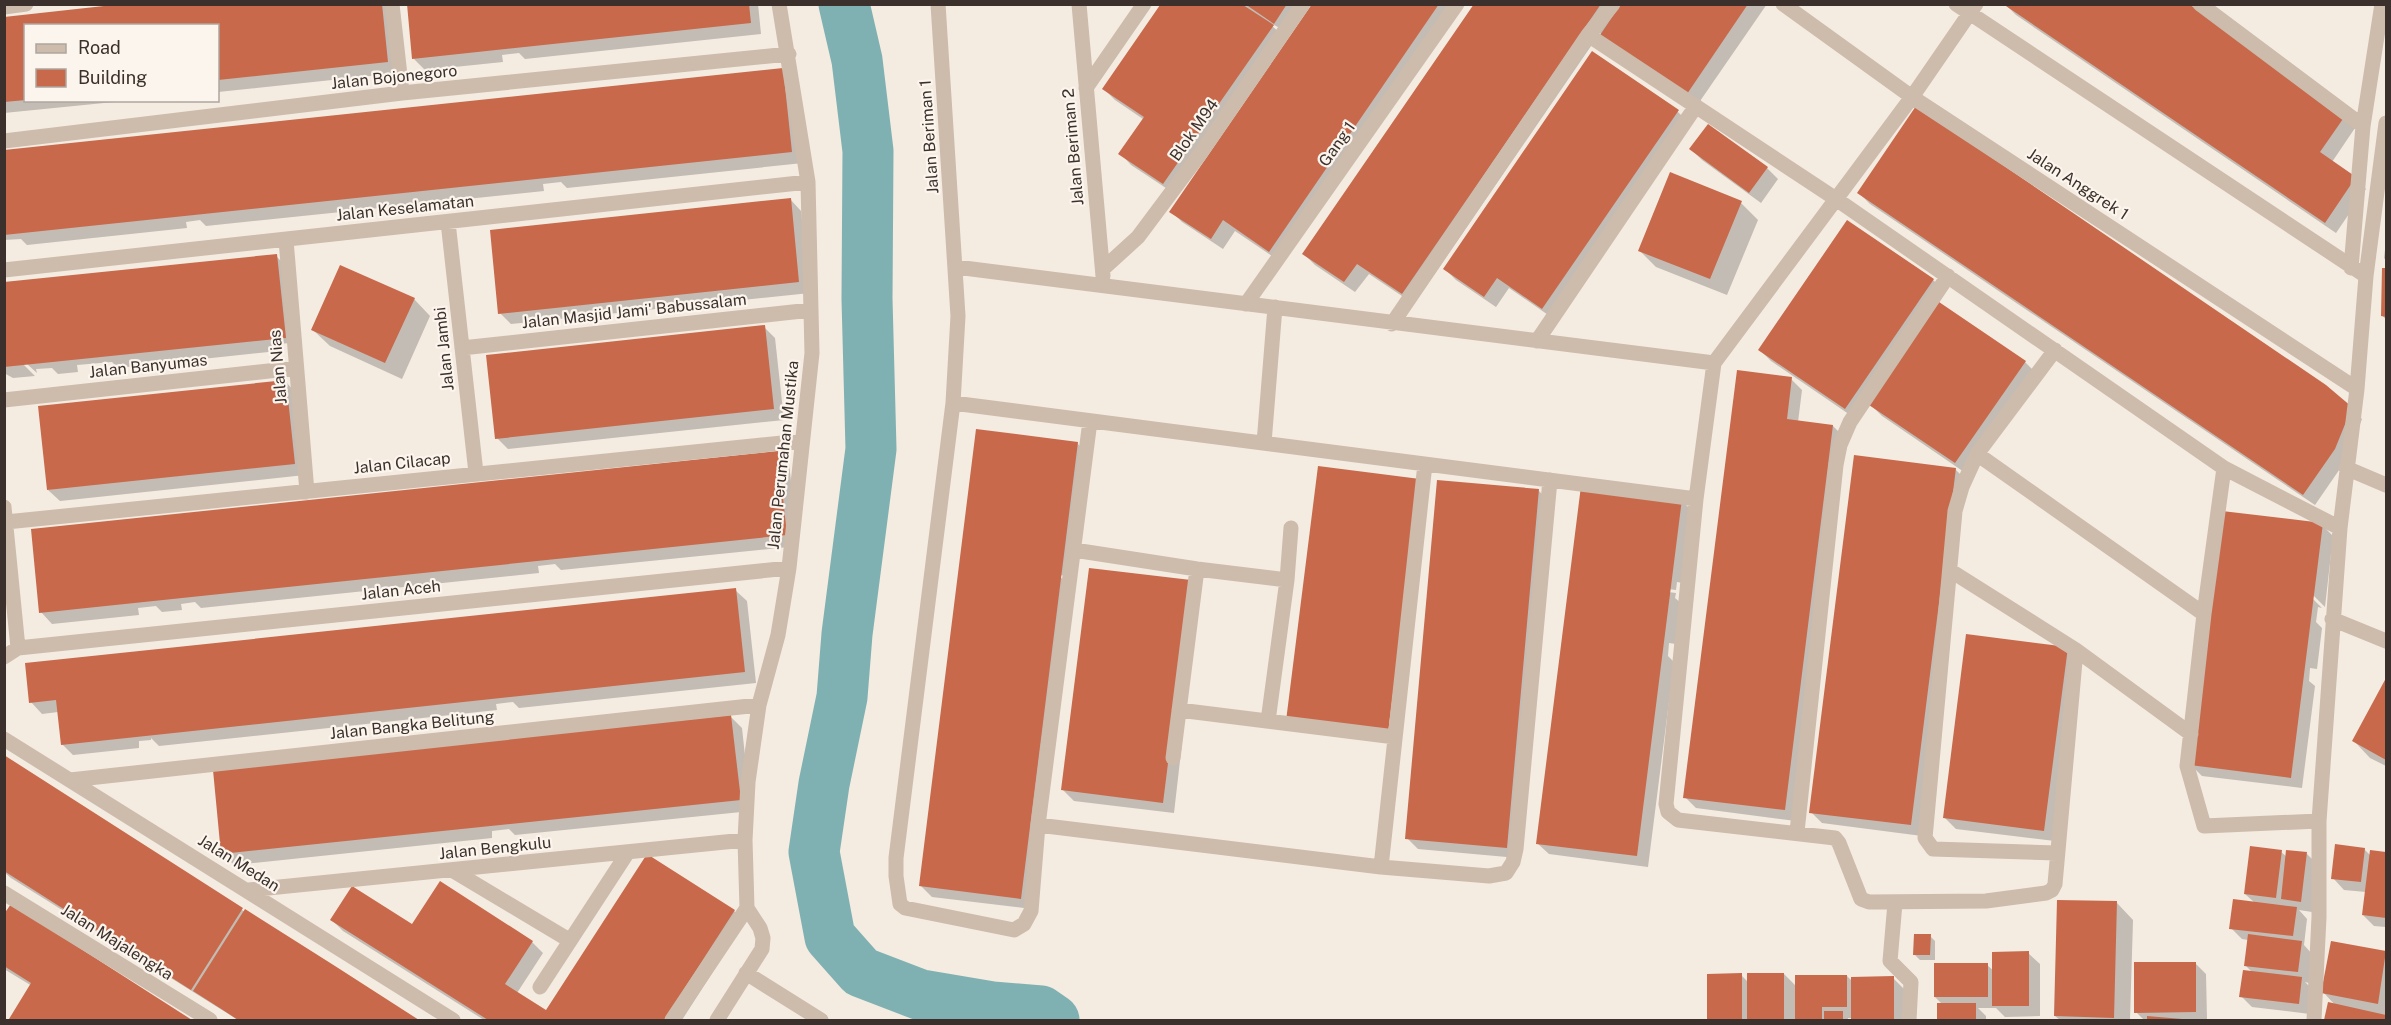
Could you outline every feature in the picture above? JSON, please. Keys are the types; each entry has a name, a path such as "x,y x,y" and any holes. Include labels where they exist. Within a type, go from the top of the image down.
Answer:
{"street":[{"path":"4,7 26,4"},
{"path":"392,4 402,93"},
{"name":"Jalan Perumahan Mustika","path":"717,1020 762,949 763,938 756,919 747,908 745,840 748,782 759,705 778,635 789,568 812,353 808,182 789,54 779,4"},
{"name":"Jalan Beriman 1","path":"938,4 958,316 953,403 896,858 900,904 916,912 1014,930 1024,924 1031,911 1038,825"},
{"name":"Jalan Beriman 2","path":"1078,4 1095,201 1104,268 1102,285"},
{"path":"1086,88 1144,4"},
{"name":"Blok M94","path":"1104,268 1145,228 1200,154 1303,4"},
{"name":"Gang 1","path":"1246,304 1457,4"},
{"path":"1392,324 1588,35 1613,4"},
{"name":"Jalan Anggrek 1","path":"1783,4 1912,97 2357,389"},
{"path":"1956,4 1972,9 2366,276"},
{"path":"2200,4 2363,126"},
{"path":"2351,268 2363,126 2382,4"},
{"path":"1972,9 1912,97 1714,363 1696,499 1665,804 1668,812 1678,820 1835,838 1861,898 1869,902 1986,901 2046,893 2052,890 2055,884 2076,650"},
{"path":"1588,35 1836,199 2224,468 2340,528"},
{"name":"Jalan Bojonegoro","path":"4,141 402,93 789,54"},
{"path":"1537,341 1696,106"},
{"path":"2314,1020 2319,917 2319,821 2332,619 2346,468 2357,389 2366,276 2381,212 2386,123"},
{"name":"Jalan Keselamatan","path":"4,270 808,182"},
{"name":"Jalan Jambi","path":"448,222 476,473"},
{"name":"Jalan Nias","path":"285,240 307,492"},
{"path":"956,267 1714,363"},
{"path":"1797,832 1834,477 1840,445 1850,422 1948,276"},
{"path":"1264,443 1275,307"},
{"name":"Jalan Masjid Jami' Babussalam","path":"462,348 811,310"},
{"path":"2055,350 1977,454 1962,487 1955,511 1925,838 1933,849 2057,853"},
{"name":"Jalan Banyumas","path":"4,400 296,368"},
{"path":"953,403 1696,499"},
{"path":"1090,421 1038,825 1381,867 1489,876 1506,873 1513,862 1516,849 1550,480"},
{"name":"Jalan Cilacap","path":"5,514 307,492 802,441"},
{"path":"1977,454 2204,614"},
{"path":"1381,867 1425,464"},
{"path":"2224,468 2204,614 2187,766 2189,776 2204,826 2319,821"},
{"path":"2346,468 2386,485"},
{"path":"4,657 18,648 5,514"},
{"path":"1268,721 1287,580 1291,528"},
{"path":"1074,550 1287,580"},
{"name":"Jalan Aceh","path":"18,648 789,568"},
{"path":"1173,758 1197,569"},
{"path":"1951,571 2076,650 2191,734"},
{"path":"2332,619 2386,641"},
{"name":"Jalan Bangka Belitung","path":"70,780 759,705"},
{"path":"1179,710 1395,737"},
{"name":"Jalan Medan","path":"4,739 249,890 453,1020"},
{"name":"Jalan Bengkulu","path":"249,890 745,840"},
{"path":"540,987 628,852"},
{"path":"452,870 569,940"},
{"name":"Jalan Majalengka","path":"4,893 210,1020"},
{"path":"1896,903 1890,962 1911,982 1909,1020"},
{"path":"672,1020 747,908"},
{"path":"746,974 821,1020"}],"building":[{"path":"122,4 382,4 388,62 219,80 219,24 24,24 24,100 4,102 4,17"},
{"path":"407,4 749,4 751,23 412,59"},
{"path":"1245,4 1287,4 1274,24"},
{"path":"1312,4 1439,4 1269,252 1223,220 1211,239 1169,212"},
{"path":"1474,4 1601,4 1402,294 1357,264 1344,282 1302,254"},
{"path":"1621,4 1748,4 1687,94 1600,35"},
{"path":"2003,4 2189,4 2345,116 2320,152 2356,177 2325,223"},
{"path":"1160,5 1243,5 1274,25 1163,184 1118,154 1144,117 1102,89"},
{"path":"1592,51 1679,110 1542,309 1497,278 1484,297 1443,269"},
{"path":"783,68 792,152 4,235 4,150"},
{"path":"1916,106 2326,385 2352,407 2335,449 2303,495 1857,193"},
{"path":"1708,124 1768,167 1749,193 1689,149"},
{"path":"1670,172 1742,201 1710,279 1638,251"},
{"path":"791,198 799,282 498,314 490,230"},
{"path":"1847,220 1934,279 1845,409 1758,350"},
{"path":"277,254 286,338 4,367 4,282"},
{"path":"340,265 415,298 385,363 311,330"},
{"path":"2382,268 2386,268 2386,317 2381,316"},
{"path":"1939,302 2026,361 1955,463 1869,405"},
{"path":"765,325 774,409 495,439 486,355"},
{"path":"1737,370 1792,377 1787,419 1833,425 1785,810 1683,798"},
{"path":"286,380 295,464 47,490 38,406"},
{"path":"976,429 1078,442 1021,899 919,886"},
{"path":"778,451 787,535 39,613 31,529"},
{"path":"1854,455 1956,468 1911,825 1809,813"},
{"path":"1318,466 1420,479 1388,733 1286,721"},
{"path":"1437,480 1539,489 1507,848 1405,839"},
{"path":"1581,486 1682,499 1637,856 1536,844"},
{"path":"2222,511 2323,523 2291,778 2190,765"},
{"path":"1089,568 1191,580 1163,803 1061,790"},
{"path":"736,588 745,672 61,745 56,700 29,703 25,663"},
{"path":"1966,634 2068,647 2044,831 1943,818"},
{"path":"2386,678 2386,760 2352,741"},
{"path":"731,715 741,800 221,854 213,770"},
{"path":"4,755 243,908 191,990 4,871"},
{"path":"2335,844 2365,848 2361,882 2331,879"},
{"path":"2250,846 2282,850 2276,898 2244,894"},
{"path":"2286,850 2307,852 2301,902 2281,899"},
{"path":"2370,850 2386,852 2386,918 2362,915"},
{"path":"647,854 735,910 664,1020 488,1020 330,920 352,886 412,924 440,881 533,941 505,984 546,1010"},
{"path":"2233,899 2297,907 2293,936 2229,929"},
{"path":"2057,900 2117,901 2114,1018 2054,1016"},
{"path":"11,904 192,1020 9,1019 31,983 4,966 4,914"},
{"path":"245,909 419,1020 238,1020 193,991"},
{"path":"1914,934 1931,934 1930,955 1913,955"},
{"path":"2248,934 2302,941 2298,972 2244,966"},
{"path":"2331,941 2386,951 2378,1004 2321,993"},
{"path":"2029,951 2029,1006 1992,1006 1992,952"},
{"path":"2134,962 2196,962 2196,1012 2134,1013"},
{"path":"1934,963 1988,963 1988,997 1934,997"},
{"path":"2243,970 2302,977 2299,1004 2239,997"},
{"path":"1742,973 1742,1020 1707,1020 1707,974"},
{"path":"1747,973 1784,973 1784,1020 1747,1020"},
{"path":"1795,975 1847,975 1847,1007 1822,1007 1822,1020 1795,1020"},
{"path":"1894,976 1894,1020 1851,1020 1851,977"},
{"path":"2328,1002 2386,1015 2386,1020 2324,1020"},
{"path":"1937,1003 1976,1003 1976,1020 1937,1020"},
{"path":"1824,1011 1843,1011 1843,1020 1824,1020"},
{"path":"2147,1016 2182,1019 2182,1020 2147,1020"}],"waterway":[{"path":"844,4 857,60 868,151 867,299 871,449 847,634 842,697 824,784 814,852 830,937 861,972 921,995 992,1007 1041,1011 1054,1020"}]}
